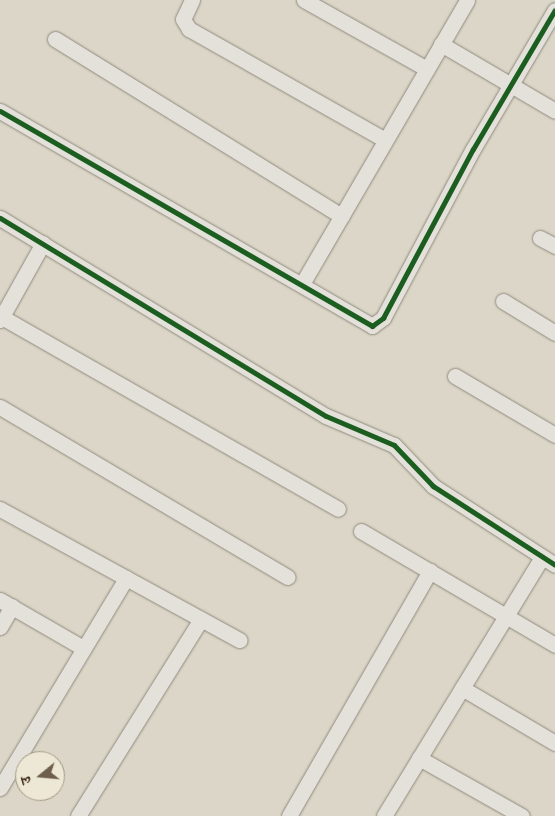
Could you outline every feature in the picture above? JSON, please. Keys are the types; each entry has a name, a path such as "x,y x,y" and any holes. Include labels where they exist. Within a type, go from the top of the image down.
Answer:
{"street":[{"path":"192,0 183,19 189,29 385,140"},
{"path":"304,0 426,69"},
{"path":"302,284 467,0"},
{"path":"0,111 302,284 365,324 378,324 510,85 555,10"},
{"path":"55,39 342,216"},
{"path":"441,44 555,111"},
{"path":"0,218 326,416 388,442 433,486 549,561 506,616 384,816"},
{"path":"540,238 555,246"},
{"path":"43,243 1,317 338,508"},
{"path":"503,301 555,333"},
{"path":"455,376 555,435"},
{"path":"0,407 287,576"},
{"path":"0,509 239,640"},
{"path":"361,531 555,645"},
{"path":"289,816 430,572"},
{"path":"0,788 126,578"},
{"path":"0,627 6,603 83,648"},
{"path":"78,816 201,619"},
{"path":"462,688 555,743"},
{"path":"419,758 522,816"}],"cycle path":[{"path":"0,111 372,326 383,318 473,149 555,10"},
{"path":"0,218 326,416 394,445 433,486 555,565"}]}
